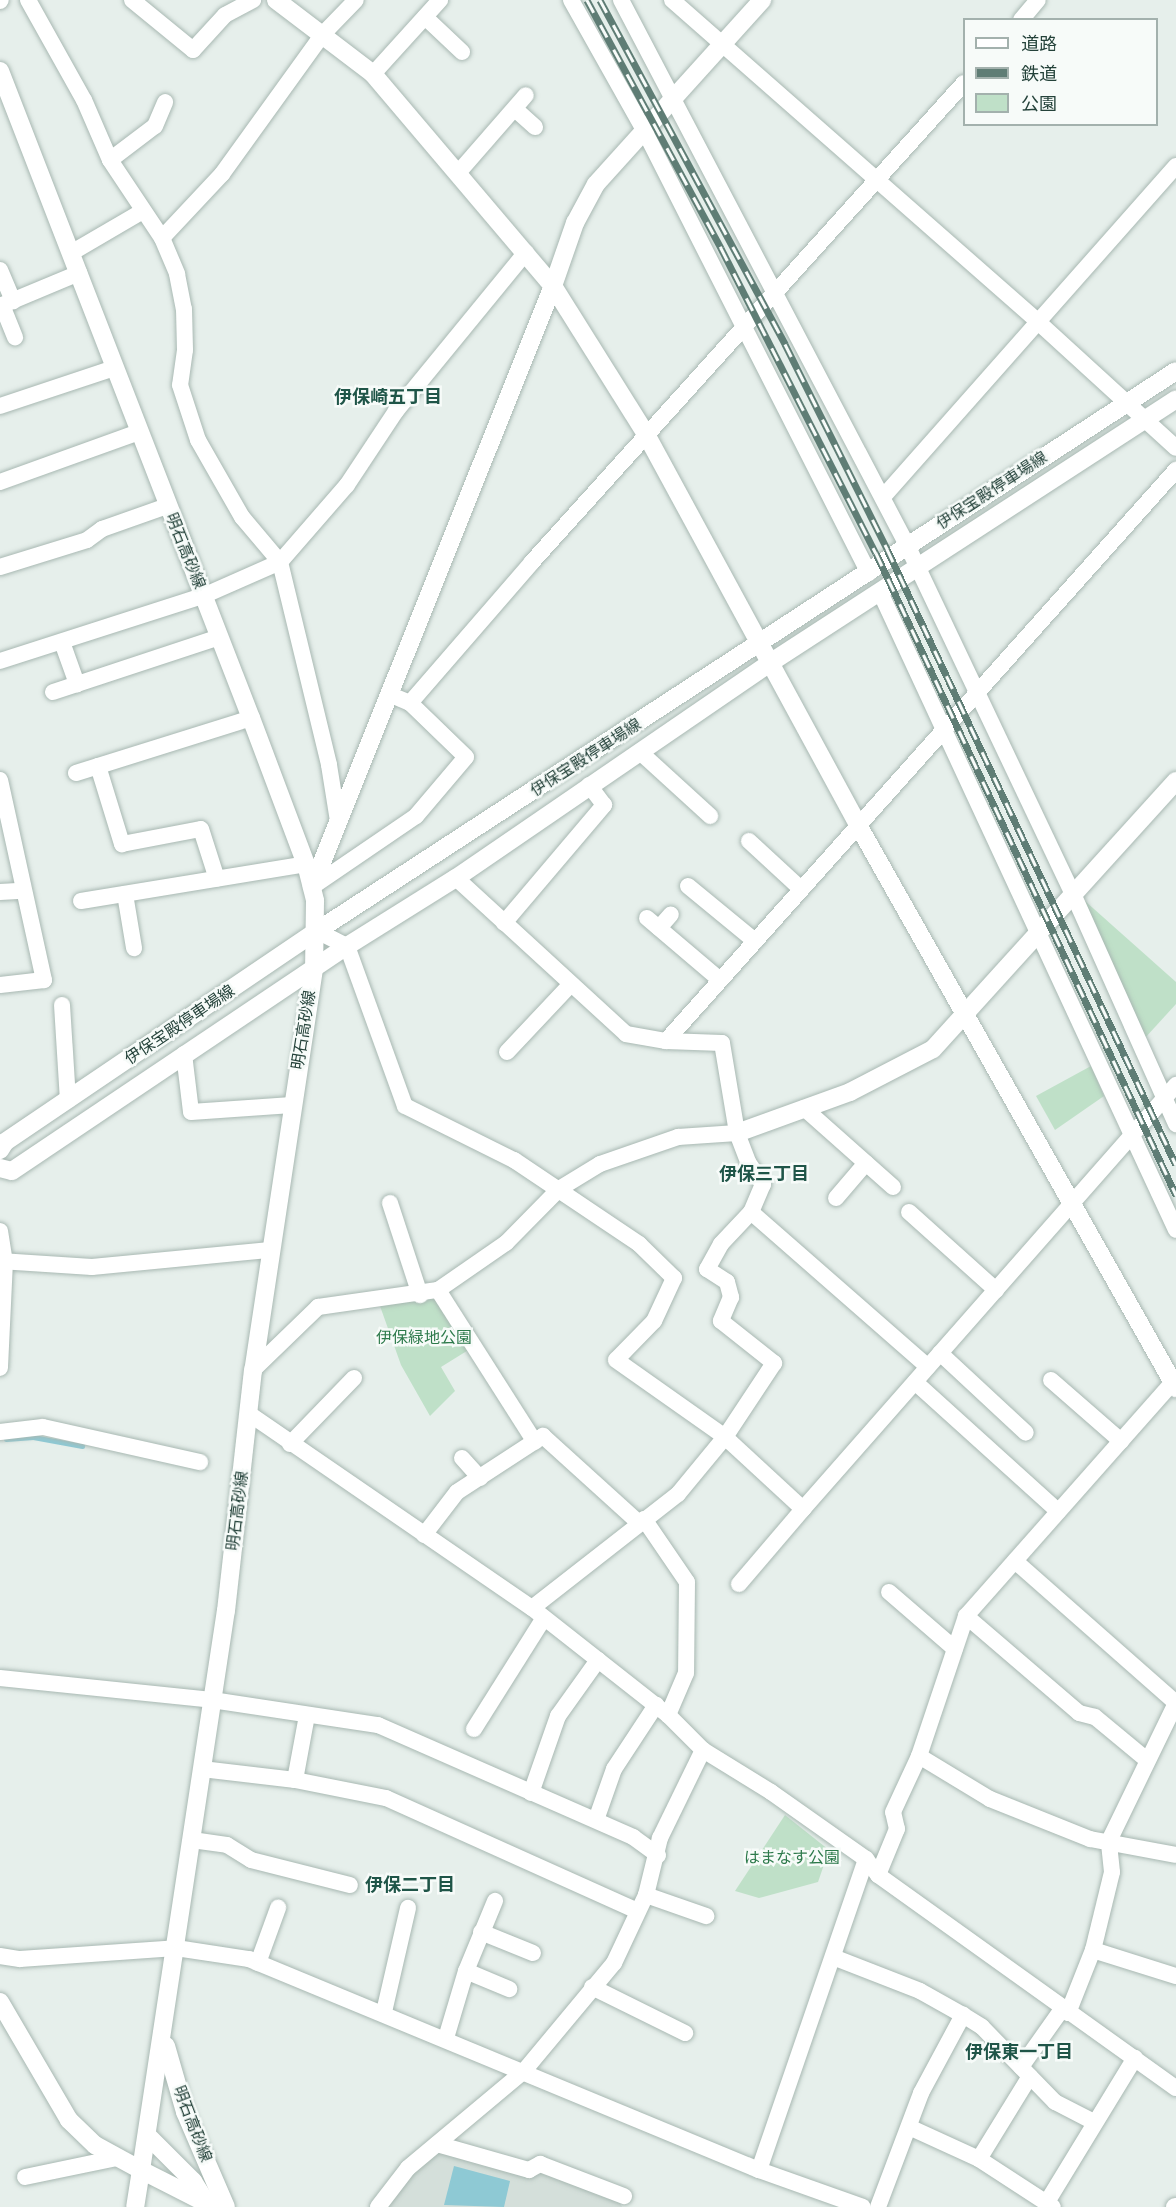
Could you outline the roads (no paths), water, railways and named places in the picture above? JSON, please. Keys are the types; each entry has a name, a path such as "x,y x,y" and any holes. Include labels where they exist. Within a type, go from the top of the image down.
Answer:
{"main road":[{"path":"276,0 373,74 553,286 647,436 858,825 1175,1383"},
{"path":"312,887 391,695 553,286 575,223 592,188 762,0"},
{"name":"明石高砂線","path":"0,71 306,864 312,887 317,931 314,969 253,1370 212,1700 164,2038 141,2170 209,2203"},
{"name":"伊保宝殿停車場線","path":"0,1150 68,1100 317,931 760,645 1176,371"},
{"name":"伊保宝殿停車場線","path":"0,1168 12,1171 347,946 456,878 770,663 1176,399"},
{"path":"737,1133 850,1092 933,1049 967,1015 1176,781"},
{"path":"0,2002 69,2120 95,2145 141,2170 135,2207"},
{"name":"明石高砂線","path":"164,2038 185,2112 226,2207"},
{"name":"明石高砂線","path":"148,2136 193,2181 209,2203"}],"street":[{"path":"28,0 84,100 110,160 162,238 177,274 184,309 185,350 180,385 198,440 242,517 280,562 329,765 338,821"},
{"path":"132,0 193,50 225,15 253,0"},
{"path":"162,238 222,174 323,34 356,0"},
{"path":"373,74 440,0"},
{"path":"571,0 644,130 869,573"},
{"path":"621,0 674,97 918,567 1074,896 1176,1124"},
{"path":"672,0 1037,321 1176,448"},
{"path":"1023,18 1038,0"},
{"path":"425,17 462,52"},
{"path":"410,703 963,84"},
{"path":"458,173 526,95"},
{"path":"110,160 155,126 165,102"},
{"path":"515,109 535,127"},
{"path":"883,497 1176,166"},
{"path":"71,253 143,211"},
{"path":"0,661 203,597 280,562 347,485 396,411 526,252"},
{"path":"0,270 5,304 15,337"},
{"path":"5,304 79,273"},
{"path":"0,406 114,368"},
{"path":"0,482 139,432"},
{"path":"666,1041 1176,470"},
{"path":"0,567 87,540 102,529 167,506"},
{"path":"880,592 1041,933 1176,1230"},
{"path":"53,692 219,637"},
{"path":"62,642 77,684"},
{"path":"312,887 416,816 466,757 410,703 391,695"},
{"path":"76,773 250,718"},
{"path":"640,752 710,816"},
{"path":"98,766 122,844 201,829 217,879"},
{"path":"0,780 2,808 44,980 0,985"},
{"path":"504,923 604,805 589,785"},
{"path":"749,841 801,889"},
{"path":"81,901 306,864"},
{"path":"456,878 626,1034 666,1041 722,1043 737,1133 748,1162 763,1184 751,1212 721,1244 707,1269 727,1282 729,1289 731,1297 721,1321 774,1363 725,1437 678,1494 642,1521 538,1613 474,1729"},
{"path":"688,886 755,941"},
{"path":"0,892 22,891"},
{"path":"125,894 134,948"},
{"path":"671,914 653,923 720,980"},
{"path":"317,931 347,946 405,1106 514,1160 639,1244 674,1278 654,1321 616,1360 725,1437 803,1509"},
{"path":"507,1052 571,984"},
{"path":"62,1005 68,1100"},
{"path":"184,1054 191,1112 292,1105"},
{"path":"739,1584 1176,1085"},
{"path":"804,1108 893,1187"},
{"path":"253,1370 318,1307 420,1295 438,1290 506,1243 559,1189 600,1164 678,1137 737,1133"},
{"path":"836,1198 866,1163"},
{"path":"390,1203 420,1295"},
{"path":"751,1212 928,1367"},
{"path":"909,1212 996,1290"},
{"path":"0,1231 3,1261 0,1368"},
{"path":"3,1261 92,1267 270,1250"},
{"path":"438,1290 534,1442"},
{"path":"940,1353 1013,1412 1026,1433"},
{"path":"290,1444 354,1378"},
{"path":"1051,1380 1121,1441"},
{"path":"915,1382 1058,1511"},
{"path":"878,1875 897,1829 893,1812 919,1756 966,1616 1175,1383"},
{"path":"248,1413 538,1613 662,1710 703,1750 771,1791 866,1859 878,1875 1065,2011 1176,2088"},
{"path":"0,1432 43,1427 200,1461"},
{"path":"424,1535 457,1492 543,1436 642,1521 687,1582 686,1673 662,1710 615,1769 596,1820"},
{"path":"462,1458 480,1478"},
{"path":"979,2159 1026,2072 1065,2011 1093,1950 1112,1872 1109,1841 1176,1703 1015,1561"},
{"path":"889,1592 955,1649"},
{"path":"966,1616 1079,1713 1095,1717 1148,1760"},
{"path":"531,1793 558,1716 598,1660"},
{"path":"0,1678 212,1700 378,1725 633,1837 658,1855"},
{"path":"295,1780 306,1715"},
{"path":"378,2207 408,2168 524,2071 614,1963 646,1895 658,1855 660,1838 703,1750"},
{"path":"919,1756 990,1799 1090,1839 1176,1855"},
{"path":"202,1769 295,1780 386,1798 638,1911"},
{"path":"192,1840 227,1845 250,1860 350,1886"},
{"path":"759,2170 866,1859"},
{"path":"646,1895 706,1916"},
{"path":"446,2038 466,1971 495,1901"},
{"path":"258,1963 278,1908"},
{"path":"384,2012 408,1908"},
{"path":"481,1932 533,1953"},
{"path":"0,1956 20,1959 176,1948 258,1963 384,2012 759,2170 863,2207"},
{"path":"1093,1950 1176,1976"},
{"path":"833,1957 920,1991 982,2027 1055,2102 1094,2122"},
{"path":"466,1971 508,1989"},
{"path":"592,1987 685,2033"},
{"path":"878,2207 921,2093 963,2015"},
{"path":"909,2127 979,2159 1050,2205 1094,2122 1135,2058"},
{"path":"437,2144 529,2170 540,2164 624,2196"},
{"path":"24,2177 117,2158"}],"water":[{"path":"454,2166 510,2181 504,2207 444,2205"}],"waterway":[{"path":"6,1439 33,1437 82,1446"}],"railway":[{"path":"587,0 721,248 876,553 1176,1195"},
{"path":"600,0 785,344 887,549 1176,1165"}],"district":[{"name":"伊保崎五丁目","path":"388,397"},
{"name":"伊保三丁目","path":"764,1174"},
{"name":"伊保二丁目","path":"410,1885"},
{"name":"伊保東一丁目","path":"1019,2052"}],"park label":[{"name":"伊保緑地公園","path":"424,1338"},
{"name":"はまなす公園","path":"792,1858"}]}
